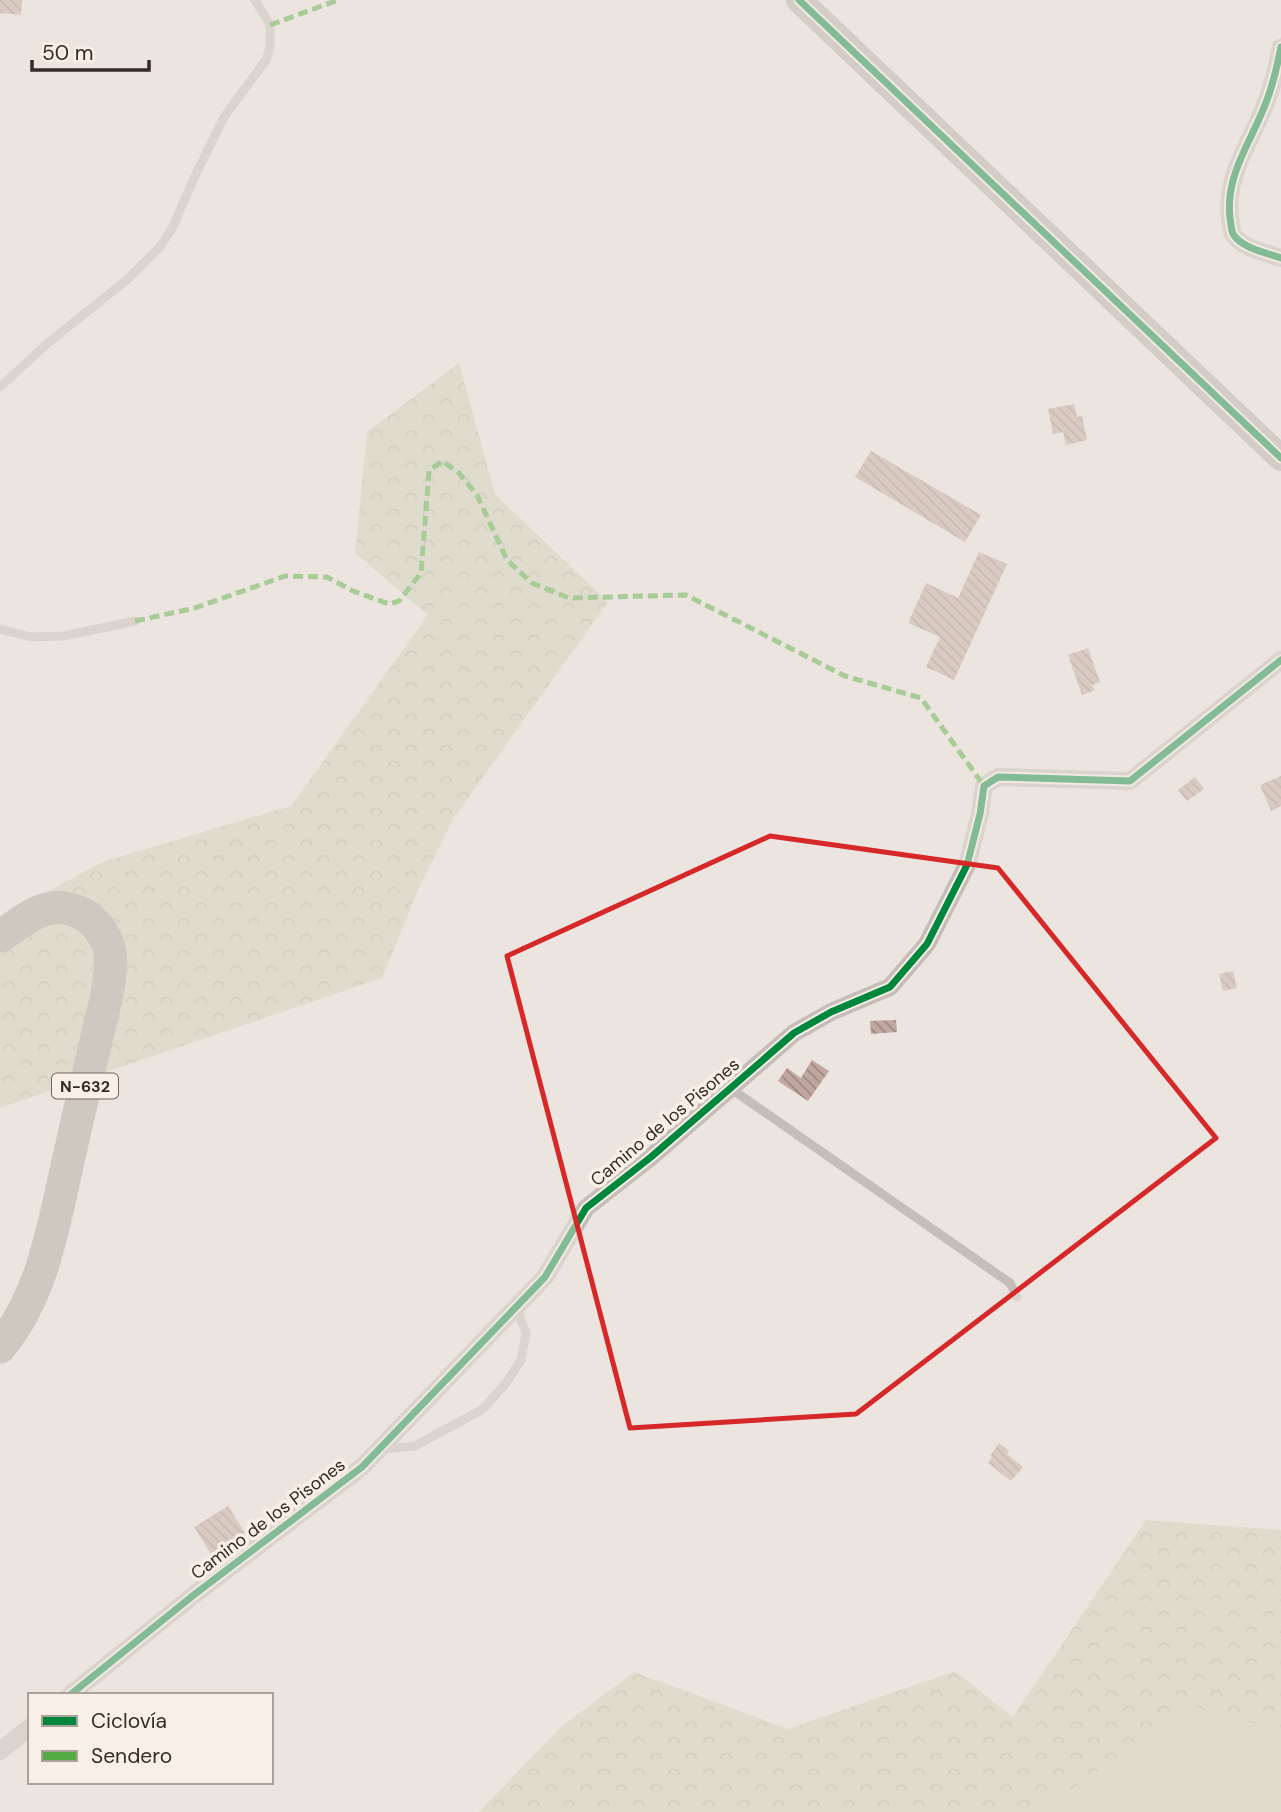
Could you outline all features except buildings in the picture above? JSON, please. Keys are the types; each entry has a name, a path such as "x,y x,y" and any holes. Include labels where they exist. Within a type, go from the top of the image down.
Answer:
{"highway":[{"name":"N-632","path":"0,936 37,912 58,907 81,911 94,922 108,943 110,970 107,995 47,1251 33,1294 14,1330 0,1347"}],"street":[{"path":"799,0 1281,458"},
{"path":"1281,47 1269,95 1240,157 1230,212 1233,233 1243,243 1281,258"},
{"name":"Camino de los Pisones","path":"72,1693 195,1594 362,1466 545,1277 586,1208 651,1157 794,1033 831,1012 890,987 927,944 967,865 984,786 998,777 1130,781 1281,660"},
{"path":"0,1751 28,1729"}],"lane":[{"path":"0,387 48,343 128,279 159,248 172,229 224,117 266,60 270,47 270,25 256,0"},
{"path":"0,628 31,636 64,636 135,621"},
{"path":"730,1088 1010,1283 1017,1297"},
{"path":"377,1450 415,1446 483,1409 506,1383 521,1360 526,1333 516,1307"}],"highlighted area":[{"path":"770,836 998,868 1216,1138 856,1414 630,1428 507,956"}],"green space":[{"path":"459,363 495,494 608,602 453,819 419,888 382,978 0,1108 0,918 102,862 291,806 428,615 355,553 367,432"},
{"path":"1146,1520 1281,1530 1281,1731 1193,1707 1039,1812 479,1812 561,1727 634,1672 788,1729 955,1671 1013,1717"},
{"path":"1193,1707 1281,1731 1281,1812 1039,1812"}],"marked path":[{"path":"270,25 338,0"},
{"path":"135,621 195,608 285,576 327,577 353,591 389,604 399,601 421,573 429,471 442,461 459,473 477,495 507,560 532,583 569,598 686,595 845,676 921,698 984,786"}],"cycle path":[{"path":"799,0 1281,458"},
{"path":"1281,47 1268,98 1240,159 1229,202 1232,230 1237,239 1281,258"},
{"path":"72,1693 195,1594 362,1467 545,1277 586,1208 651,1157 794,1033 831,1012 890,987 927,944 967,865 984,786 998,777 1130,781 1281,660"}]}
